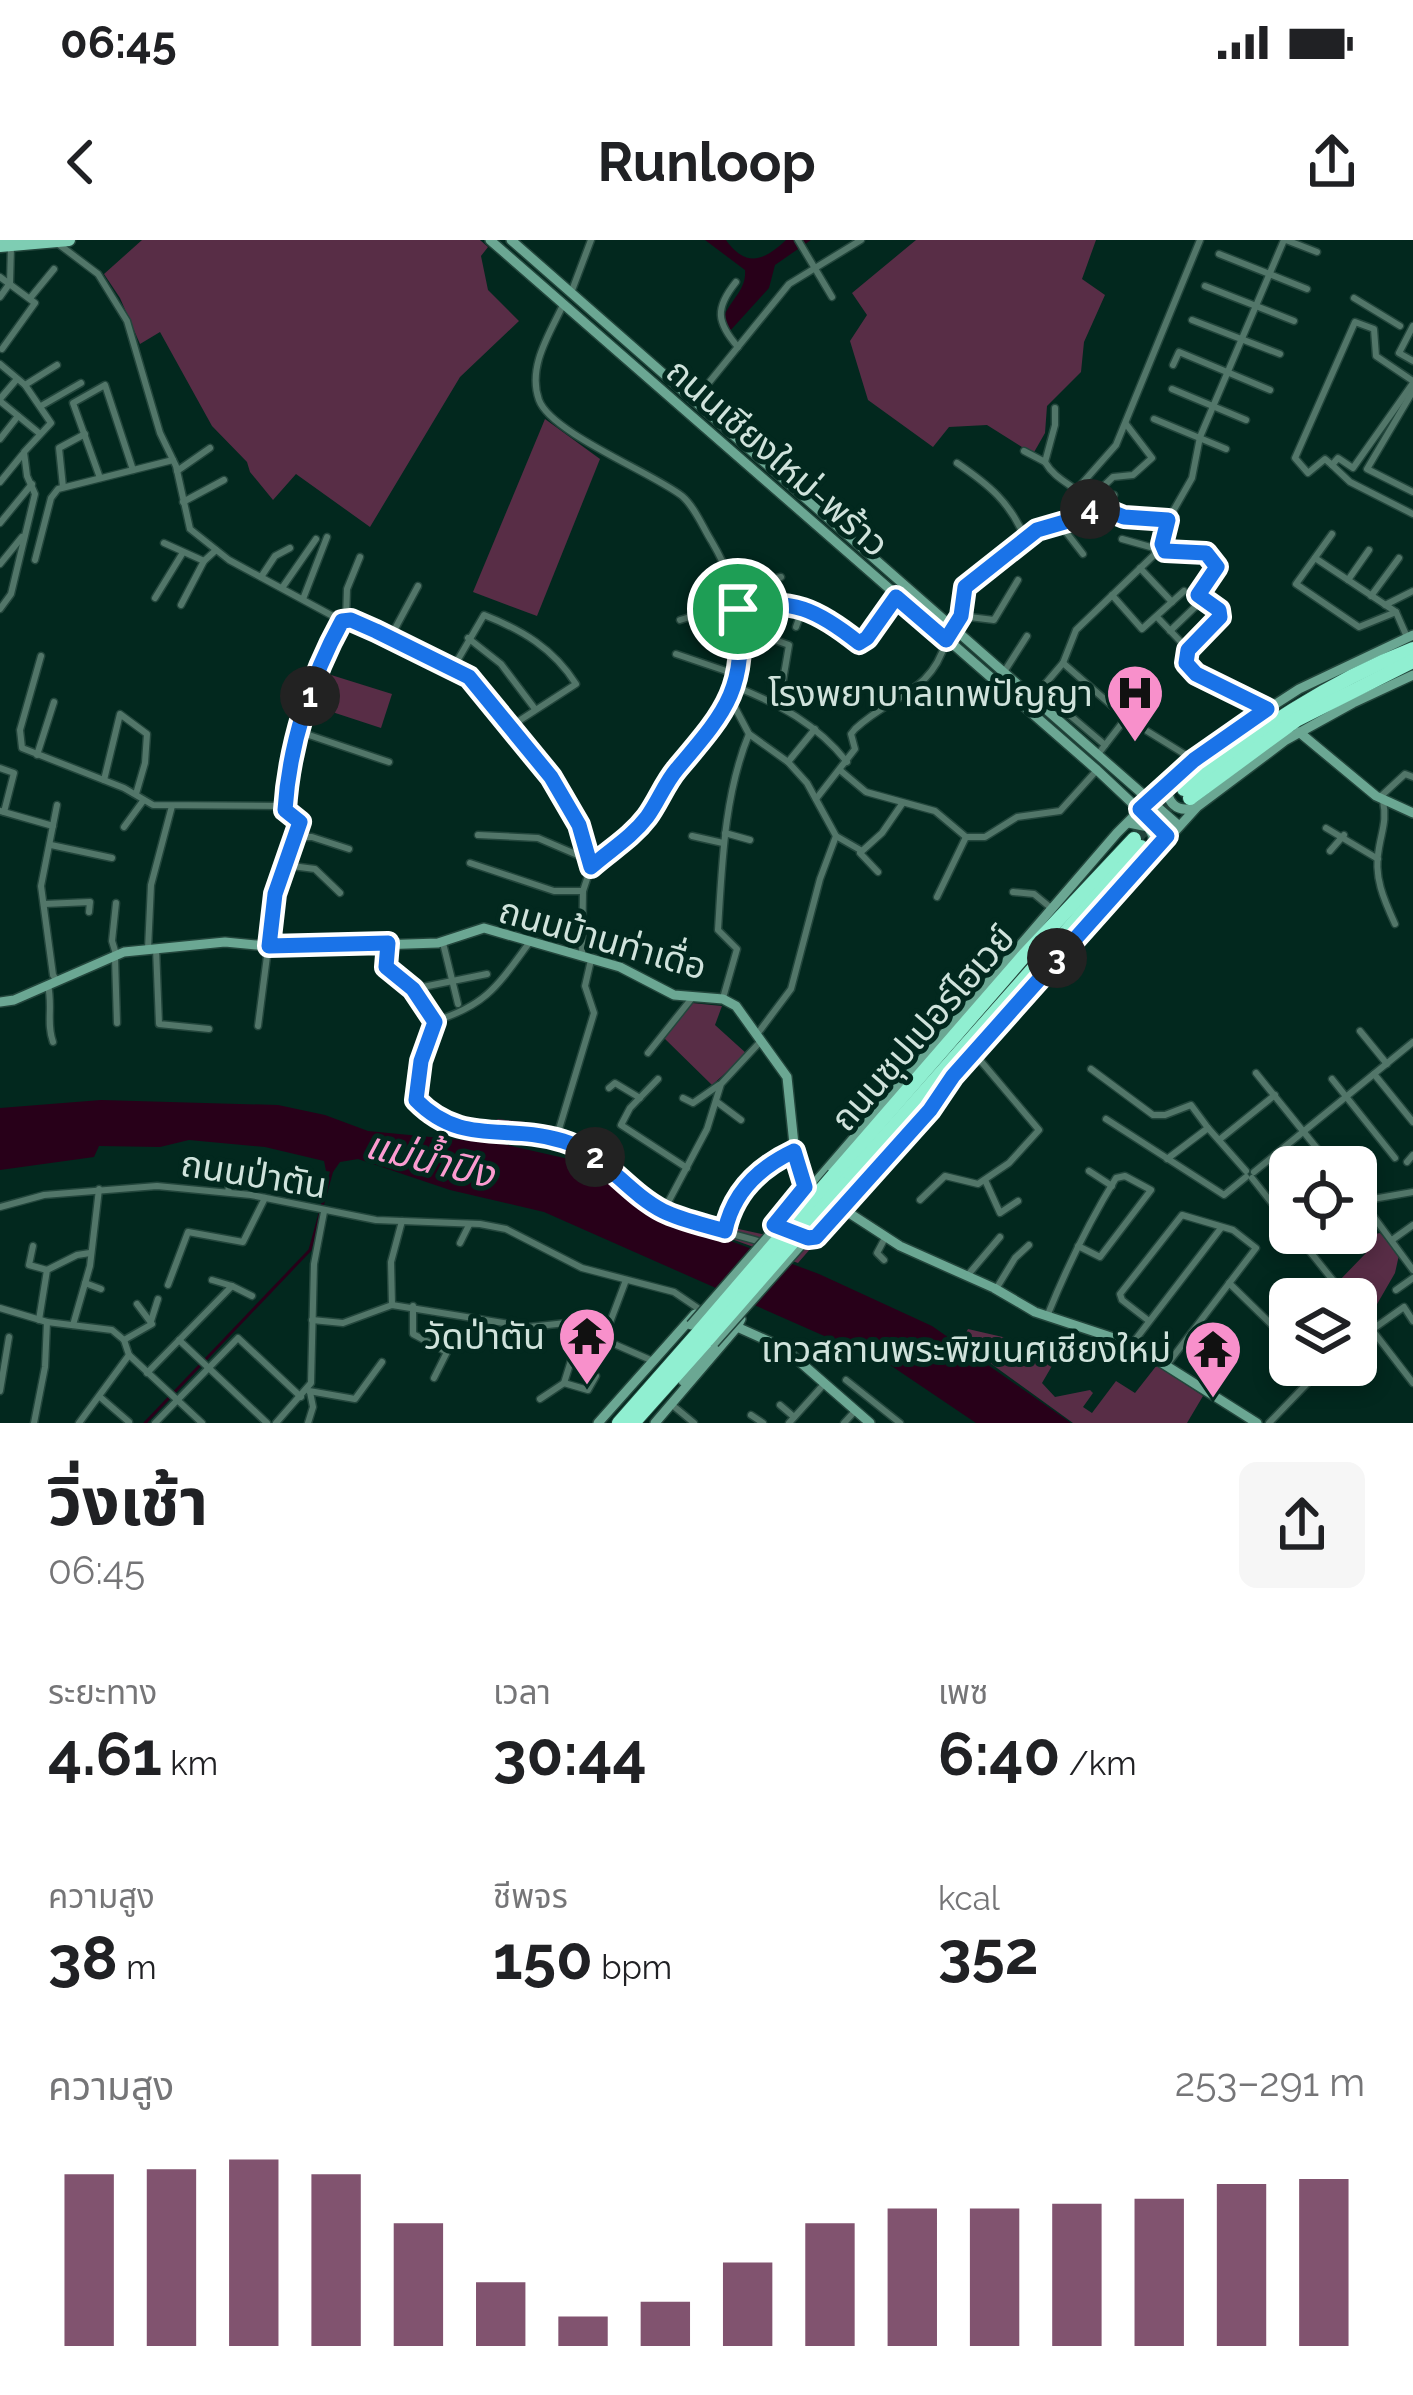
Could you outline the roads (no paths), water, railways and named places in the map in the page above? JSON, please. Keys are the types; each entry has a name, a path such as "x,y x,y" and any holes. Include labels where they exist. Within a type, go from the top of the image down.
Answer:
{"highway":[{"path":"1184,790 1257,731 1411,641"},
{"path":"1184,790 1296,720 1413,661"},
{"name":"ถนนซุปเปอร์ไฮเวย์","path":"840,1192 895,1103 1025,955 1142,846"},
{"name":"ถนนซุปเปอร์ไฮเวย์","path":"619,1423 840,1192 1142,846"},
{"path":"895,1103 910,1070"},
{"path":"895,1125 932,1099"},
{"name":"ถนนซุปเปอร์ไฮเวย์","path":"633,1423 703,1335"}],"main road":[{"name":"ถนนเชียงใหม่-พร้าว","path":"490,240 1167,836"},
{"name":"ถนนเชียงใหม่-พร้าว","path":"511,240 955,630 1102,749 1178,825"},
{"path":"5,246 63,241"},
{"path":"563,305 571,293"},
{"path":"946,640 955,630"},
{"path":"1142,846 1167,836 1178,825 1194,760 1337,668 1411,641"},
{"path":"651,1423 703,1335 808,1186 1150,799 1184,790 1413,675"},
{"path":"1299,732 1381,799 1413,814"},
{"path":"1129,779 1184,790"},
{"path":"1116,788 1125,810 1120,830"},
{"path":"931,1046 913,1061 776,1227 816,1237 840,1192 974,1053 1153,836 1139,823 1120,830"},
{"name":"ถนนบ้านท่าเดื่อ","path":"0,1002 115,954 152,948 225,942 269,946 442,943 484,928 620,968 674,994 723,999 736,1006 788,1077 794,1151 808,1186"},
{"path":"840,1192 930,1110 953,1076"},
{"path":"840,1192 885,1238 1046,1317 1132,1344 1204,1389 1240,1419 1257,1423"},
{"path":"600,1423 699,1309 710,1303 733,1310 741,1318 737,1328 651,1423"},
{"path":"737,1328 784,1348 870,1423"},
{"path":"600,1423 703,1335"}],"street":[{"path":"571,293 591,240"},
{"path":"694,401 771,302 814,267 861,240"},
{"path":"1078,488 1115,445 1126,424 1200,240"},
{"path":"1267,709 1196,674 1186,663 1188,650 1220,617 1219,610 1198,595 1217,567 1201,551 1185,555 1165,551 1162,544 1168,520 1192,473 1200,437 1285,240 1317,252"},
{"path":"63,241 98,274 128,321 160,434 177,471 190,529 261,577 469,677 566,800 579,825 589,863 583,891 585,986 594,1013 556,1139"},
{"path":"801,244 832,297"},
{"path":"0,297 10,283 5,246"},
{"path":"1219,254 1307,289"},
{"path":"31,297 54,269"},
{"path":"0,278 35,303 2,349"},
{"path":"736,282 719,314 724,331 738,346"},
{"path":"1205,286 1294,321"},
{"path":"1354,298 1393,322"},
{"path":"563,305 539,359 536,387 540,405 601,450 685,499 734,588 742,645 731,700 702,742 672,774 648,816 618,848 589,863"},
{"path":"1192,320 1280,354"},
{"path":"1413,385 1376,356 1374,329 1355,322 1295,458 1308,472 1325,459 1413,517"},
{"path":"1413,326 1399,353 1413,361"},
{"path":"1173,365 1179,352 1270,390"},
{"path":"0,364 26,386 52,423 0,482"},
{"path":"26,386 57,365"},
{"path":"17,379 0,400 39,434"},
{"path":"40,406 81,383"},
{"path":"1332,465 1338,458 1353,468 1413,385"},
{"path":"1413,385 1367,470 1413,492"},
{"path":"100,478 74,403 105,386 133,470"},
{"path":"1172,389 1246,419"},
{"path":"1045,458 1055,409"},
{"path":"0,439 18,416"},
{"path":"1154,419 1226,448"},
{"path":"955,630 965,587 1025,538 1075,519 1113,477 1132,475 1152,458 1126,424"},
{"path":"63,488 59,448 85,434"},
{"path":"177,471 210,448"},
{"path":"1024,451 1045,458 1064,483 1078,488 1090,503 1138,519 1168,520"},
{"path":"0,609 11,594 35,494 24,452"},
{"path":"35,560 51,498 63,488 173,460"},
{"path":"957,463 1001,495 1025,538"},
{"path":"1370,492 1379,475"},
{"path":"183,502 224,480"},
{"path":"0,523 32,484"},
{"path":"1102,508 1114,495"},
{"path":"1059,523 1083,554"},
{"path":"1332,534 1296,584 1359,627 1396,612"},
{"path":"0,564 25,535"},
{"path":"303,599 327,537"},
{"path":"282,588 316,539"},
{"path":"1037,694 1063,663 1076,630 1154,556 1155,549 1122,539"},
{"path":"164,543 204,561"},
{"path":"261,577 275,556 290,548"},
{"path":"181,605 204,561 216,550"},
{"path":"1348,580 1369,550"},
{"path":"155,598 182,554"},
{"path":"258,1026 275,894 301,819 287,813 285,806 300,732 322,662 344,620 347,589 360,557"},
{"path":"1315,558 1396,612 1411,641"},
{"path":"1371,596 1399,558"},
{"path":"1140,568 1172,602"},
{"path":"720,596 781,577"},
{"path":"961,616 994,620 1018,580"},
{"path":"390,638 418,586"},
{"path":"1385,605 1406,598 1413,590"},
{"path":"1112,596 1142,629 1184,591"},
{"path":"680,620 770,602 836,622 862,642 896,597"},
{"path":"1170,632 1196,606"},
{"path":"796,627 798,608"},
{"path":"452,668 484,615 520,629 546,648 576,684 511,726"},
{"path":"1156,616 1180,641"},
{"path":"740,627 789,645 779,704"},
{"path":"1004,672 1027,636"},
{"path":"468,638 501,664 536,710"},
{"path":"816,799 848,762 855,749 851,734 855,729 882,705 909,694 928,679 946,640"},
{"path":"676,654 737,674"},
{"path":"41,656 19,742 37,755 153,805 285,806"},
{"path":"1063,663 1126,718 1194,760"},
{"path":"734,686 779,704 815,728 848,762"},
{"path":"731,700 749,734 788,762 836,836 878,872"},
{"path":"37,755 54,702"},
{"path":"104,782 120,714 147,734 140,797 124,827"},
{"path":"1102,749 1126,718"},
{"path":"788,762 815,728"},
{"path":"300,732 389,762"},
{"path":"723,999 736,950 718,930 723,843 749,734"},
{"path":"0,768 14,773 3,795 2,812 53,826"},
{"path":"841,771 866,792 935,811 966,837 986,837 1017,818 1060,812 1097,770"},
{"path":"1395,924 1382,894 1378,859 1387,820 1381,799 1405,774 1413,777"},
{"path":"858,851 872,844 903,803"},
{"path":"53,1042 48,1028 52,983 41,886 57,805"},
{"path":"172,806 152,885 159,1024 208,1028"},
{"path":"1326,828 1378,859"},
{"path":"725,833 749,839"},
{"path":"478,835 538,838 589,863"},
{"path":"692,836 723,843"},
{"path":"663,1211 718,1102 721,1084 791,989 836,836"},
{"path":"1330,851 1344,836"},
{"path":"296,837 349,849"},
{"path":"937,897 966,837"},
{"path":"51,845 112,858"},
{"path":"470,863 554,891 583,891"},
{"path":"284,865 315,869 340,893"},
{"path":"1013,892 1034,894 1052,908"},
{"path":"42,905 90,902 89,912"},
{"path":"116,903 112,941 117,1023"},
{"path":"388,943 386,967 413,989 435,1022"},
{"path":"442,943 458,1004"},
{"path":"435,1022 467,1011 490,995 529,943"},
{"path":"413,989 487,974"},
{"path":"648,1053 692,998"},
{"path":"435,1022 421,1061 416,1100 447,1125 488,1134 514,1129 556,1139 586,1151 663,1211 798,1254"},
{"path":"1360,1030 1387,1064"},
{"path":"1106,1119 1224,1195 1413,1042"},
{"path":"920,1200 945,1177 963,1184 986,1180 1010,1163 1040,1130 974,1053"},
{"path":"1091,1069 1153,1115 1191,1106 1269,1200"},
{"path":"1256,1073 1315,1146"},
{"path":"1374,1074 1413,1123"},
{"path":"658,1078 629,1108 621,1125 687,1168"},
{"path":"1332,1079 1395,1158"},
{"path":"608,1088 615,1083 640,1098"},
{"path":"683,1098 693,1103 721,1084"},
{"path":"1219,1140 1274,1095"},
{"path":"718,1102 741,1120"},
{"path":"1167,1159 1208,1128"},
{"path":"725,1231 743,1189 774,1161 794,1151"},
{"path":"228,1192 232,1167"},
{"path":"1078,1246 1100,1257 1151,1190 1141,1182 1114,1182 1089,1171"},
{"path":"986,1180 1001,1214 1018,1201"},
{"path":"1046,1317 1114,1182"},
{"name":"ถนนป่าตัน","path":"0,1207 44,1195 157,1186 228,1192 320,1212 470,1223 506,1229 581,1268 674,1292 699,1309"},
{"path":"73,1325 85,1282 99,1189"},
{"path":"1396,1290 1413,1274 1365,1202 1383,1194 1413,1192"},
{"path":"168,1285 188,1232 243,1243 265,1198"},
{"path":"276,1423 306,1392 320,1212"},
{"path":"1149,1322 1120,1294 1182,1215 1233,1230 1256,1248 1166,1366"},
{"path":"392,1304 391,1262 402,1221"},
{"path":"460,1243 470,1223"},
{"path":"1392,1240 1413,1225"},
{"path":"1132,1344 1221,1228"},
{"path":"967,1276 1000,1237"},
{"path":"884,1260 877,1253 885,1238"},
{"path":"33,1246 29,1265 47,1270 90,1253"},
{"path":"996,1289 1015,1258 1029,1246"},
{"path":"1312,1254 1331,1278"},
{"path":"34,1423 45,1367 47,1270"},
{"path":"212,1280 252,1296"},
{"path":"603,1341 626,1280"},
{"path":"85,1282 101,1289"},
{"path":"1229,1283 1269,1322"},
{"path":"147,1373 232,1286"},
{"path":"124,1340 149,1328 158,1299"},
{"path":"137,1304 151,1321"},
{"path":"312,1320 343,1323 392,1304 529,1327 566,1323 653,1361"},
{"path":"413,1306 412,1334 447,1352 434,1378"},
{"path":"1377,1326 1404,1307 1413,1321"},
{"path":"0,1308 43,1321 112,1330 124,1340 129,1355 202,1423"},
{"path":"540,1399 564,1383 580,1332"},
{"path":"1377,1336 1413,1383"},
{"path":"0,1391 9,1337"},
{"path":"154,1423 238,1338 306,1392 313,1406 308,1423"},
{"path":"179,1340 267,1423"},
{"path":"1204,1389 1234,1345"},
{"path":"79,1423 129,1355"},
{"path":"306,1392 355,1400 382,1363"},
{"path":"564,1383 588,1390 596,1376"},
{"path":"846,1380 900,1423"},
{"path":"780,1405 792,1420 825,1383"},
{"path":"1269,1423 1303,1386"},
{"path":"99,1396 129,1422"},
{"path":"671,1404 694,1423"},
{"path":"870,1423 882,1409"},
{"path":"844,1423 855,1411"},
{"path":"751,1415 763,1423"}],"water":[{"path":"705,240 726,240 741,255 755,258 786,240 811,240 775,265 769,288 729,332 723,320 743,284 745,270"},
{"name":"แม่น้ำปิง","path":"101,1100 278,1105 368,1131 503,1144 582,1162 653,1212 819,1274 932,1326 1071,1423 976,1423 890,1365 544,1212 450,1190 358,1159 340,1162 333,1172 326,1171 324,1161 265,1147 189,1140 160,1147 99,1146 94,1157 0,1170 0,1108"}],"waterway":[{"path":"145,1423 310,1250 332,1170"}],"tunnel":[{"path":"1134,839 1184,789"}],"place":[{"name":"โรงพยาบาลเทพปัญญา","path":"1135,744"},
{"name":"วัดป่าตัน","path":"587,1387"},
{"name":"เทวสถานพระพิฆเนศเชียงใหม่","path":"1213,1400"}]}
